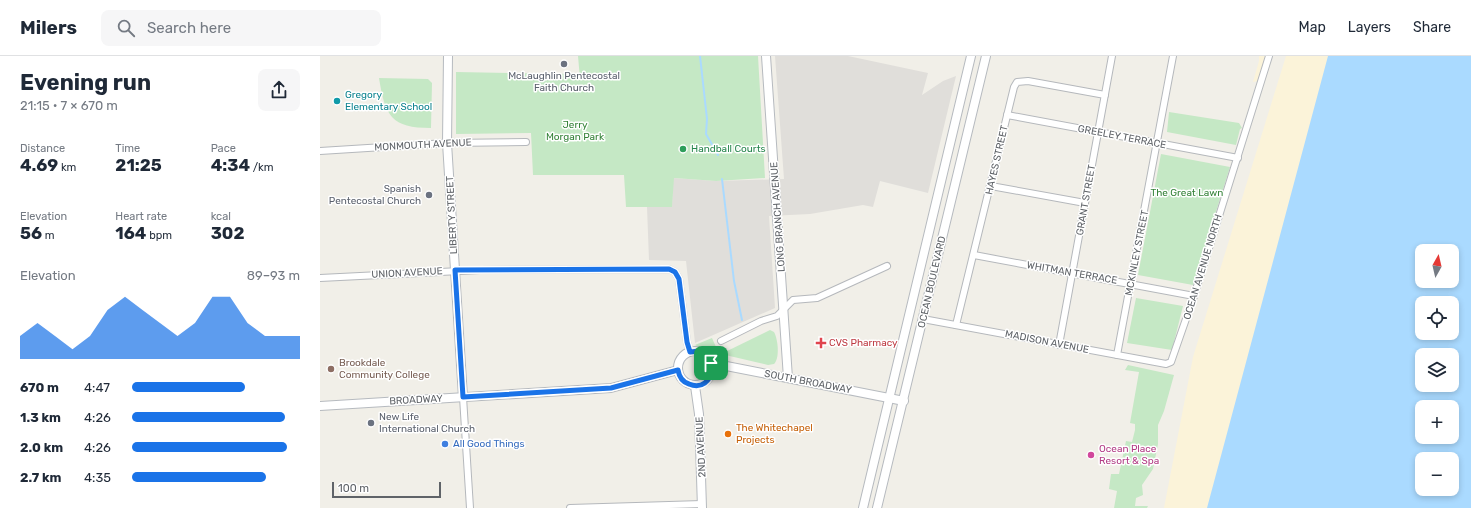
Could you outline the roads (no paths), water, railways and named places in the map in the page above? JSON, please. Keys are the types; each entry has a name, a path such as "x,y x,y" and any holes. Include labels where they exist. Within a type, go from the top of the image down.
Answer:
{"street":[{"name":"LIBERTY STREET","path":"448,56 448,143 463,397"},
{"name":"LONG BRANCH AVENUE","path":"766,56 788,378"},
{"name":"OCEAN BOULEVARD","path":"863,508 971,56"},
{"name":"OCEAN BOULEVARD","path":"877,508 986,56"},
{"name":"GRANT STREET","path":"1059,345 1112,56"},
{"name":"MCKINLEY STREET","path":"1117,355 1173,56"},
{"name":"OCEAN AVENUE NORTH","path":"1171,362 1194,296 1269,56"},
{"name":"HAYES STREET","path":"956,325 1014,87 1017,82 1020,81 1105,94"},
{"name":"GREELEY TERRACE","path":"1007,115 1238,158"},
{"name":"MONMOUTH AVENUE","path":"320,152 448,143 526,142"},
{"path":"991,186 1085,203"},
{"name":"WHITMAN TERRACE","path":"974,255 1194,296"},
{"path":"721,341 763,320 777,316 793,300 817,298 887,266"},
{"name":"UNION AVENUE","path":"320,278 455,270 669,269 675,272 679,279 687,342 690,352"},
{"name":"MADISON AVENUE","path":"923,319 1166,364 1171,362"},
{"path":"695,351 705,354 711,363 712,368 709,378 701,385 690,385 682,379 678,370 680,361 690,352 695,351"},
{"name":"SOUTH BROADWAY","path":"711,363 904,401"},
{"name":"BROADWAY","path":"320,406 611,388 678,370"},
{"name":"2ND AVENUE","path":"696,386 699,414 702,506"},
{"path":"463,397 470,508"},
{"path":"570,508 702,506"}],"water":[{"path":"1328,56 1471,56 1471,508 1207,508"}],"waterway":[{"path":"700,56 707,119 706,134 718,155"},
{"path":"722,179 734,281 742,320"}],"place":[{"name":"McLaughlin Pentecostal Faith Church","path":"564,64"},
{"name":"Gregory Elementary School","path":"337,101"},
{"name":"Handball Courts","path":"683,149"},
{"name":"Spanish Pentecostal Church","path":"429,195"},
{"name":"CVS Pharmacy","path":"821,343"},
{"name":"Brookdale Community College","path":"331,369"},
{"name":"New Life International Church","path":"371,423"},
{"name":"The Whitechapel Projects","path":"728,434"},
{"name":"All Good Things","path":"445,444"},
{"name":"Ocean Place Resort & Spa","path":"1091,455"}],"park label":[{"name":"Jerry Morgan Park","path":"575,130"},
{"name":"The Great Lawn","path":"1187,193"}]}
